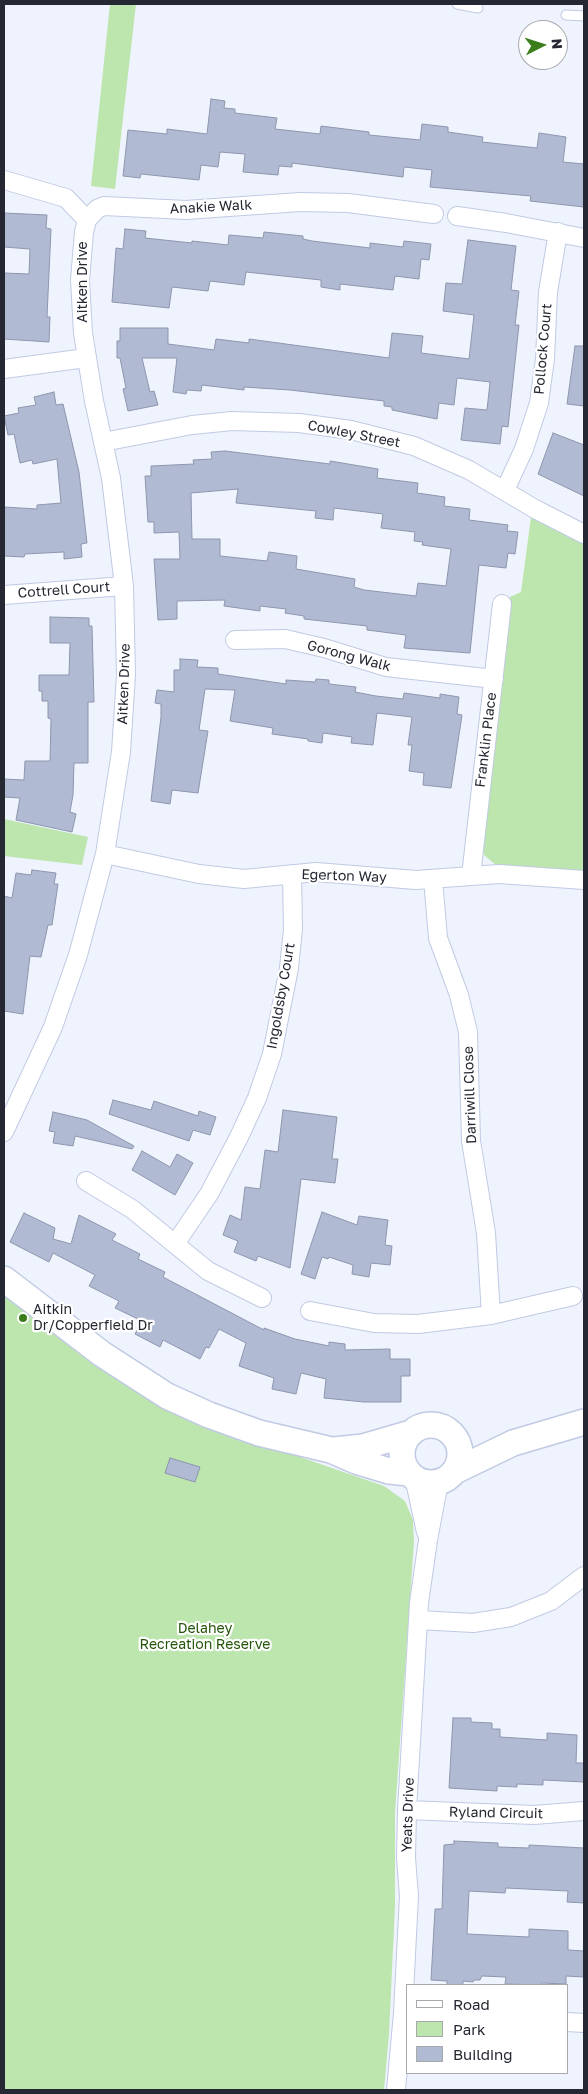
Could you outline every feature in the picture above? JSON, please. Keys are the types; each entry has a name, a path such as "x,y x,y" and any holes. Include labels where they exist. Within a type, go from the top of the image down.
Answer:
{"street":[{"path":"4,180 66,198 88,220"},
{"name":"Anakie Walk","path":"88,220 97,209 104,206 186,210 300,202 348,204 434,214"},
{"path":"457,216 584,238"},
{"name":"Aitken Drive","path":"4,1132 65,996 91,913 105,854 121,752 126,676 124,586 117,518 86,358 80,280 82,241 88,220"},
{"name":"Pollock Court","path":"505,490 524,449 538,403 545,359 548,292 558,232"},
{"path":"4,369 86,358"},
{"name":"Cowley Street","path":"103,442 192,425 232,421 299,423 351,430 414,446 469,470 535,509 584,534"},
{"name":"Cottrell Court","path":"4,595 124,586"},
{"name":"Franklin Place","path":"471,876 502,604"},
{"name":"Gorong Walk","path":"235,640 285,639 386,667 494,679"},
{"name":"Egerton Way","path":"105,854 199,874 244,880 316,872 433,879 525,874 584,880"},
{"name":"Ingoldsby Court","path":"174,1244 209,1194 240,1137 257,1098 272,1054 289,968 292,929 292,874"},
{"name":"Darriwill Close","path":"433,879 438,938 459,995 468,1032 470,1141 486,1233 491,1315"},
{"path":"86,1181 132,1209 208,1271 262,1298"},
{"path":"4,1279 102,1354 167,1396 234,1424 331,1450 356,1461 412,1475 431,1483 513,1443 584,1422"},
{"path":"310,1311 374,1323 418,1324 491,1315 573,1296"},
{"path":"412,1475 402,1457 406,1440 418,1428 434,1425 442,1427 456,1438 485,1444 513,1443"},
{"path":"331,1450 363,1447 411,1433"},
{"path":"447,1476 460,1454 456,1438"},
{"name":"Yeats Drive","path":"412,1475 428,1540"},
{"name":"Yeats Drive","path":"396,2090 405,2013 408,1896 406,1858 407,1810 418,1620 428,1540 447,1476"},
{"path":"418,1620 474,1623 511,1617 551,1600 584,1576"},
{"name":"Ryland Circuit","path":"407,1810 534,1816 584,1810"},
{"path":"568,2022 584,2023"}],"lane":[{"path":"457,4 478,8"},
{"path":"566,15 584,16"}],"green space":[{"path":"110,4 136,4 115,189 91,186"},
{"path":"531,517 584,542 584,876 497,866 484,855 481,843 484,796 510,597 521,592"},
{"path":"4,819 88,837 82,865 4,856"},
{"name":"Delahey Recreation Reserve","path":"4,1294 89,1360 142,1395 219,1429 384,1486 405,1501 413,1520 414,1542 395,1813 395,1906 389,2034 384,2090 4,2090"}],"building":[{"path":"211,99 225,101 224,108 235,109 235,113 277,118 275,129 320,134 321,126 369,132 369,135 420,140 422,124 448,127 448,132 483,137 482,142 537,148 539,133 566,137 563,162 584,164 584,207 530,201 531,196 430,187 432,170 404,167 403,177 292,163 292,167 279,166 278,175 243,172 245,154 220,152 218,167 201,165 199,180 141,174 140,178 123,176 128,130 167,134 167,129 207,134"},
{"path":"4,213 47,215 46,228 51,229 47,317 50,317 49,342 4,339 4,273 29,274 30,249 4,247"},
{"path":"125,229 146,231 145,238 228,245 229,235 263,238 264,232 303,236 303,239 312,241 370,248 370,243 403,247 404,241 431,244 429,260 421,259 419,279 395,276 393,290 340,284 340,290 321,287 321,280 246,272 244,285 210,281 208,291 172,287 169,308 112,302 116,248 123,249"},
{"path":"468,240 516,246 511,290 519,291 515,325 519,325 508,427 502,426 500,444 461,440 465,408 487,410 490,382 457,378 454,405 439,403 437,419 392,410 392,407 384,406 384,401 290,390 244,387 244,390 202,385 201,391 187,390 186,394 173,392 177,358 142,358 150,392 154,391 158,405 128,411 123,389 126,388 120,358 117,358 117,341 120,341 120,328 168,328 168,344 214,350 216,339 249,343 249,339 389,358 392,333 423,336 421,353 469,359 474,315 443,311 446,283 462,284"},
{"path":"575,346 584,346 584,406 567,404"},
{"path":"54,392 56,405 63,404 79,472 87,543 81,544 82,557 64,559 64,552 25,554 24,557 4,556 4,507 37,509 37,505 61,503 57,459 33,464 32,460 20,463 14,434 8,435 4,416 19,413 18,408 36,405 34,397"},
{"path":"553,433 584,445 584,496 538,474"},
{"path":"225,451 330,464 330,461 378,469 377,478 418,483 417,493 445,497 444,506 470,509 469,520 508,525 507,531 518,532 515,554 508,553 506,568 479,565 470,653 404,648 406,635 367,630 367,626 304,619 304,616 285,613 286,609 260,606 260,611 224,606 225,600 177,601 177,619 158,620 154,559 180,559 179,532 154,533 154,522 148,522 145,476 151,476 151,466 194,464 193,460 212,459 211,452","holes":["238,489 236,503 316,511 315,518 333,520 334,508 383,514 381,528 415,532 414,541 423,542 422,545 451,549 446,586 418,583 416,596 364,590 354,587 355,579 296,569 297,556 269,552 267,561 220,556 220,539 192,539 191,493"]},
{"path":"50,617 89,618 89,626 92,626 94,702 88,702 88,763 74,763 73,795 70,812 76,814 72,832 16,820 20,798 4,797 4,779 24,780 25,761 50,761 51,719 48,718 48,701 42,701 42,691 39,691 39,675 69,675 70,643 50,643"},
{"path":"180,659 198,660 197,667 218,668 218,674 286,684 286,680 315,682 316,679 329,680 329,684 356,687 355,692 376,696 403,699 404,693 440,698 440,694 459,697 457,714 462,715 451,788 423,785 424,773 409,771 412,745 408,745 412,717 377,713 373,745 351,743 352,737 323,733 322,743 272,734 273,728 230,721 235,690 205,689 199,730 208,731 198,793 172,790 170,804 151,801 161,717 161,704 155,703 157,690 174,692 174,670 180,670"},
{"path":"32,870 56,873 54,884 58,884 52,925 48,925 41,957 30,956 23,1014 4,1011 4,896 12,898 16,873 31,875"},
{"path":"113,1100 151,1110 154,1101 198,1116 199,1111 216,1117 210,1135 193,1130 189,1141 109,1114"},
{"path":"283,1110 337,1117 332,1159 338,1159 335,1183 301,1179 290,1268 258,1256 256,1261 234,1252 238,1241 223,1235 230,1215 241,1220 245,1187 260,1189 265,1150 278,1152"},
{"path":"53,1112 87,1120 134,1146 132,1149 75,1136 73,1146 53,1143 55,1132 49,1131"},
{"path":"142,1151 170,1167 177,1154 193,1163 175,1195 132,1170"},
{"path":"322,1212 357,1225 359,1216 388,1220 385,1245 392,1246 390,1265 371,1263 369,1277 352,1274 353,1265 329,1257 328,1259 322,1257 315,1279 301,1274"},
{"path":"24,1213 55,1228 53,1239 71,1244 79,1215 116,1234 112,1240 140,1254 138,1259 165,1272 163,1277 264,1330 264,1328 295,1339 329,1346 329,1342 345,1344 345,1350 390,1349 390,1359 410,1359 410,1376 401,1376 401,1402 364,1402 324,1398 326,1379 301,1373 296,1394 272,1389 274,1378 239,1366 246,1343 219,1329 209,1348 206,1347 200,1359 163,1340 160,1347 135,1334 142,1321 115,1308 119,1301 89,1286 95,1275 53,1253 49,1262 10,1242"},
{"path":"170,1458 200,1467 195,1482 165,1473"},
{"path":"453,1718 471,1718 471,1722 492,1723 492,1729 500,1729 500,1737 547,1740 547,1733 577,1735 576,1763 584,1763 584,1782 543,1780 543,1785 517,1784 517,1787 497,1786 497,1791 449,1788"},
{"path":"454,1841 498,1843 498,1847 529,1848 529,1845 584,1848 584,1903 567,1902 568,1891 506,1888 505,1893 469,1891 467,1934 529,1937 529,1929 568,1931 568,1950 584,1951 584,1977 566,1976 566,1984 505,1984 506,1977 482,1976 480,1980 474,1980 473,1982 463,1981 463,1984 447,1984 447,1981 431,1980 435,1909 442,1909 444,1845 454,1844"}],"place":[{"name":"Aitkin Dr/Copperfield Dr","path":"23,1318"}]}
